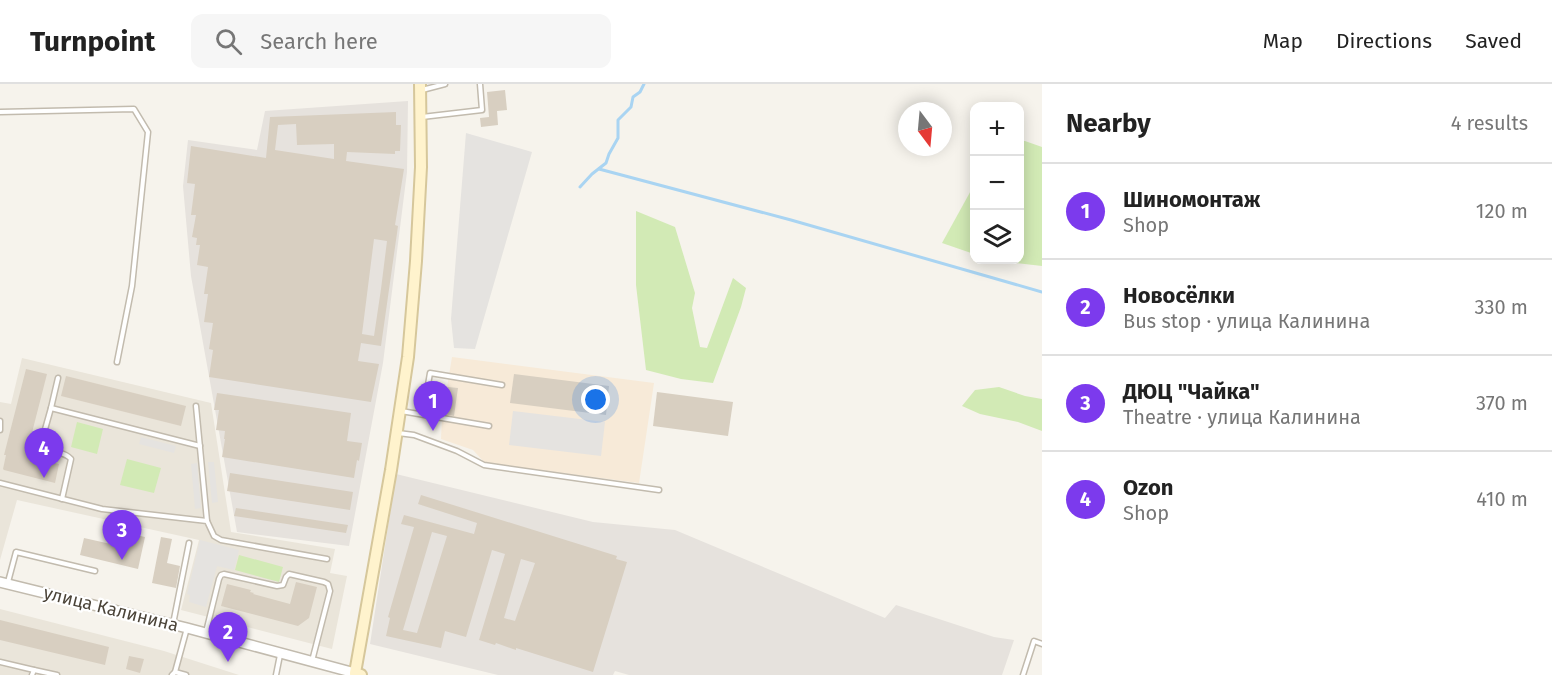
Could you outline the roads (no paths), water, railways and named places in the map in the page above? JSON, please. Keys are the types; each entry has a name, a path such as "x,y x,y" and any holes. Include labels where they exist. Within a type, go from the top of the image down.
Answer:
{"main road":[{"path":"358,674 408,357 417,261 421,167 421,87"}],"street":[{"name":"улица Калинина","path":"4,583 173,624 358,674"}],"lane":[{"path":"421,87 445,84"},
{"path":"421,118 482,110 480,84"},
{"path":"0,112 134,110 148,132 132,286 117,362"},
{"path":"423,414 429,373 502,385"},
{"path":"58,378 42,440 47,449 70,456 62,499"},
{"path":"196,406 207,521 214,536 220,540 327,559"},
{"path":"51,408 200,446"},
{"path":"400,411 489,426"},
{"path":"0,421 0,430"},
{"path":"397,432 414,435 457,451 484,465 659,490"},
{"path":"0,483 102,509 207,521"},
{"path":"173,624 189,543"},
{"path":"4,583 16,552 95,571"},
{"path":"205,633 221,575 277,586 283,585 289,574 324,582 328,584 330,591 312,662"},
{"path":"186,675 174,673 187,628"},
{"path":"1023,675 1034,641 1042,644"},
{"path":"276,675 281,653"},
{"path":"0,662 33,672 57,675"}],"waterway":[{"path":"580,187 606,163 618,138 618,120 631,107 633,97 640,92 644,84"},
{"path":"599,169 791,220 1042,292"}],"place":[{"name":"Шиномонтаж","path":"433,431"},
{"name":"Ozon","path":"44,478"},
{"name":"ДЮЦ \"Чайка\"","path":"122,560"},
{"name":"Новосёлки","path":"228,662"}]}
